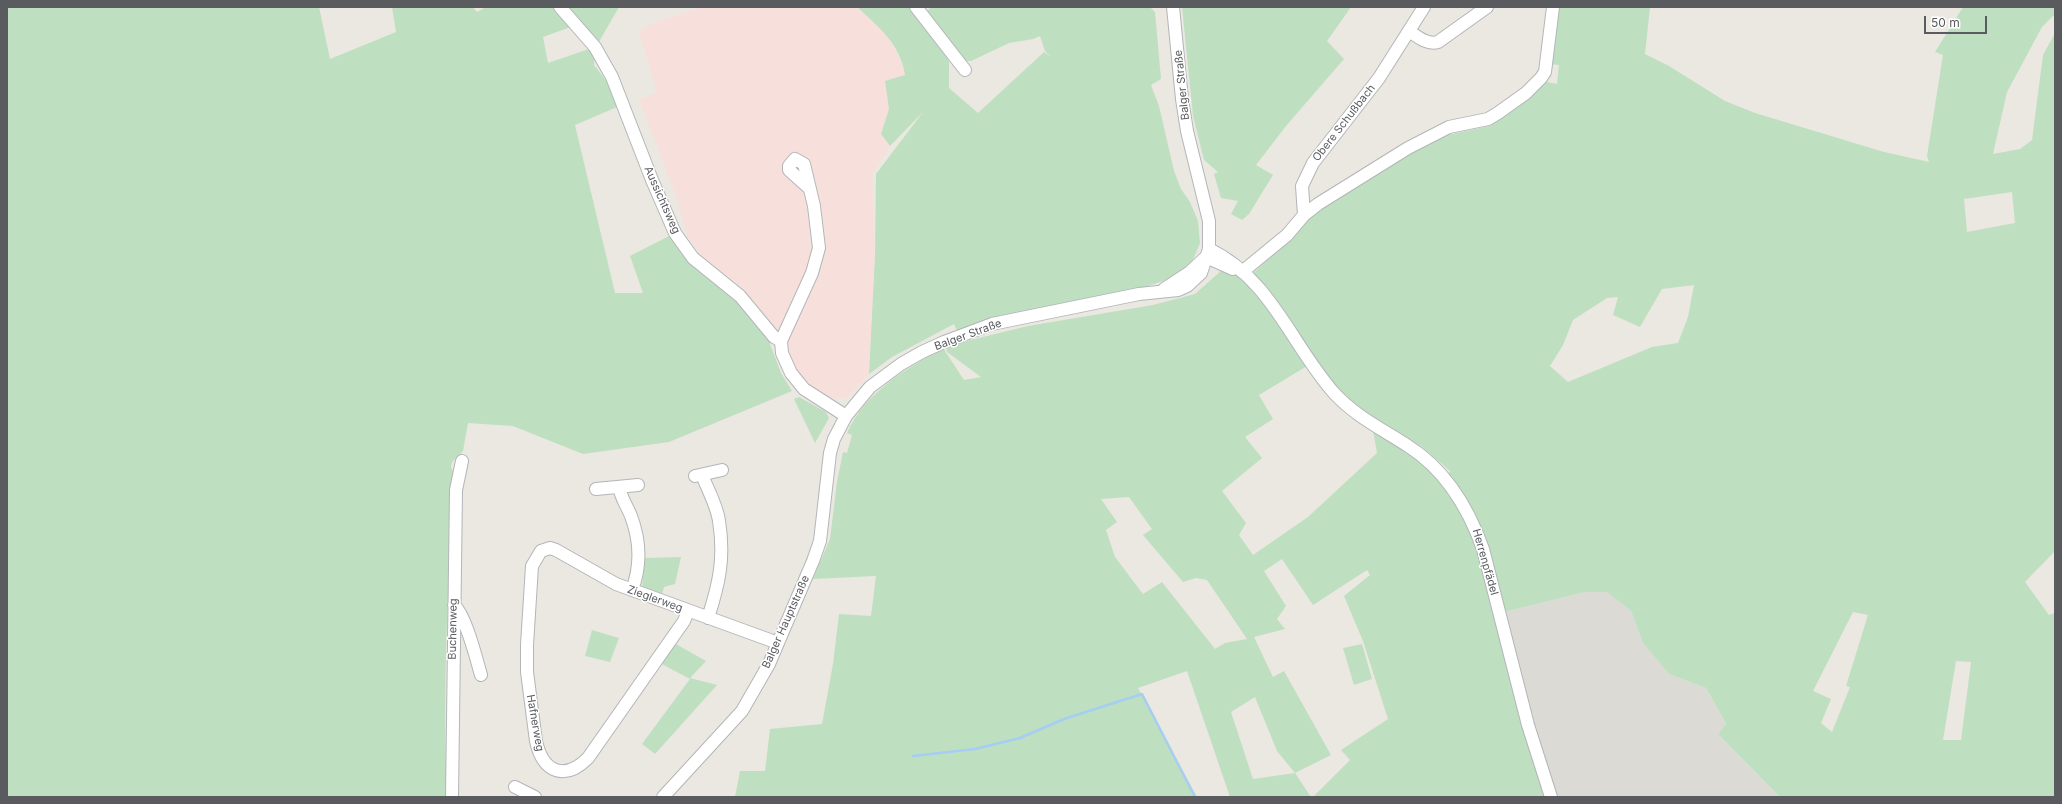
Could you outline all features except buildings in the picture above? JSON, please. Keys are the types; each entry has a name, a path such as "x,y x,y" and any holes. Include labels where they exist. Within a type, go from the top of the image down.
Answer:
{"street":[{"name":"Aussichtsweg","path":"560,7 595,47 612,78 652,180 675,233 693,258 740,296 774,337 781,341"},
{"path":"916,7 965,70"},
{"name":"Balger Straße","path":"846,416 861,396 883,377 922,352 944,342 992,324 1085,304 1178,290 1187,286 1197,278 1204,267 1207,253 1209,221 1187,131 1182,99 1173,7"},
{"name":"Obere Schußbach","path":"1304,215 1302,186 1313,163 1379,78 1424,7"},
{"path":"1407,34 1426,42 1438,42 1487,7"},
{"path":"1242,272 1287,235 1304,215 1318,204 1408,148 1449,127 1488,119 1526,93 1545,72 1553,7"},
{"path":"810,188 814,206 819,248 812,273 781,341 782,353 791,372 804,389 846,416"},
{"name":"Herrenpfädel","path":"1207,253 1242,272 1264,292 1321,377 1351,410 1372,425 1420,454 1444,477 1460,497 1474,524 1483,549 1528,725 1552,797"},
{"name":"Balger Hauptstraße","path":"663,797 671,792 742,710 769,664 820,541 830,453 834,439 846,416"},
{"name":"Buchenweg","path":"452,797 453,604 456,490 462,461"},
{"path":"708,618 719,584 721,559 719,520 699,475 722,470"},
{"path":"596,489 638,485"},
{"path":"620,487 621,494 631,517 638,548 637,579 632,590"},
{"name":"Zieglerweg","path":"539,553 545,549 556,550 616,584 778,643"},
{"name":"Hafnerweg","path":"539,553 532,566 527,672 538,752 546,764 559,771 574,770 588,758 684,621 688,611"},
{"path":"453,604 458,610 469,635 481,675"},
{"path":"515,787 535,797"}],"shaded area":[{"path":"701,7 857,7 884,32 900,58 905,75 885,82 889,109 881,134 890,146 872,175 875,256 869,374 846,398 836,400 816,390 796,371 774,337 717,277 687,236 678,202 639,99 657,93 639,32 653,23"},
{"path":"1585,592 1607,592 1631,611 1643,643 1669,674 1706,688 1726,725 1718,734 1780,797 1556,797 1532,722 1504,612"}],"green space":[{"path":"7,7 319,7 330,59 396,32 392,7 473,7 477,12 486,7 619,7 596,47 576,25 543,37 548,63 595,47 594,65 624,104 575,125 615,293 643,293 630,256 675,233 774,337 770,344 781,373 792,391 669,442 583,454 513,426 468,423 463,451 452,462 451,467 455,476 445,676 447,797 7,797"},
{"path":"857,7 913,7 937,37 949,62 949,88 978,113 1044,52 1051,57 1045,51 1040,36 1033,39 1009,43 971,61 964,61 924,13 932,7 1150,7 1155,12 1161,79 1151,85 1159,106 1174,171 1181,189 1190,202 1198,221 1200,243 1192,262 1169,279 1124,294 958,333 954,324 892,357 869,374 875,256 876,174 923,112 890,146 881,134 889,109 885,81 905,75 903,64 894,45 873,21"},
{"path":"1182,7 1351,7 1327,41 1344,59 1286,126 1256,165 1273,175 1249,214 1242,220 1231,214 1238,201 1221,198 1214,174 1218,172 1204,160 1193,116"},
{"path":"1558,7 1650,7 1645,54 1669,66 1725,101 1755,113 1884,152 1929,162 1927,156 1943,55 1935,52 1963,7 2055,7 2055,14 2042,27 2007,92 1993,154 2020,149 2032,140 2043,55 2055,33 2055,551 2025,582 2049,615 2055,613 2055,797 1780,797 1718,734 1726,724 1706,688 1669,674 1643,643 1631,611 1607,592 1585,592 1504,612 1483,540 1468,507 1447,476 1450,471 1421,446 1376,426 1419,454 1442,479 1458,500 1468,520 1479,548 1512,676 1549,797 1313,797 1350,760 1341,750 1388,719 1363,641 1344,596 1370,575 1367,570 1313,605 1282,559 1264,571 1286,606 1277,619 1285,629 1254,637 1273,677 1284,671 1331,755 1295,773 1311,797 1230,797 1187,671 1138,688 1197,797 735,797 740,771 765,771 770,729 822,724 833,664 839,614 871,616 876,576 813,579 830,539 837,482 843,452 847,453 852,435 847,433 864,405 888,383 915,364 943,348 964,380 981,377 947,352 946,346 1028,326 1153,305 1195,294 1222,270 1249,277 1293,236 1316,208 1410,151 1438,137 1489,126 1519,104 1542,81 1557,84 1559,65 1549,64","holes":["2012,192 2015,223 1967,232 1964,199","1694,285 1688,317 1678,343 1652,347 1568,382 1550,366 1563,345 1573,320 1607,298 1618,297 1613,315 1640,327 1662,289","1312,363 1339,397 1372,425 1377,453 1308,517 1253,555 1239,535 1246,523 1222,491 1262,458 1245,437 1273,419 1259,395","1129,497 1152,529 1143,535 1183,582 1196,578 1207,580 1247,639 1225,643 1215,649 1162,582 1143,594 1115,557 1106,530 1117,522 1101,499","1853,612 1868,615 1846,686 1850,687 1832,732 1821,723 1831,699 1813,691","1956,661 1971,662 1961,740 1943,740","1255,697 1277,751 1295,773 1253,779 1231,712"]},
{"path":"799,397 826,412 829,418 815,443 794,399"},
{"path":"681,557 675,584 664,587 662,595 642,587 645,558"},
{"path":"592,630 619,638 610,662 585,656"},
{"path":"674,643 706,661 690,678 717,685 655,754 642,744 690,679 660,663"},
{"path":"1362,644 1372,679 1354,685 1343,648"}],"waterway":[{"path":"913,756 975,749 1020,738 1064,719 1142,694 1195,797"}]}
